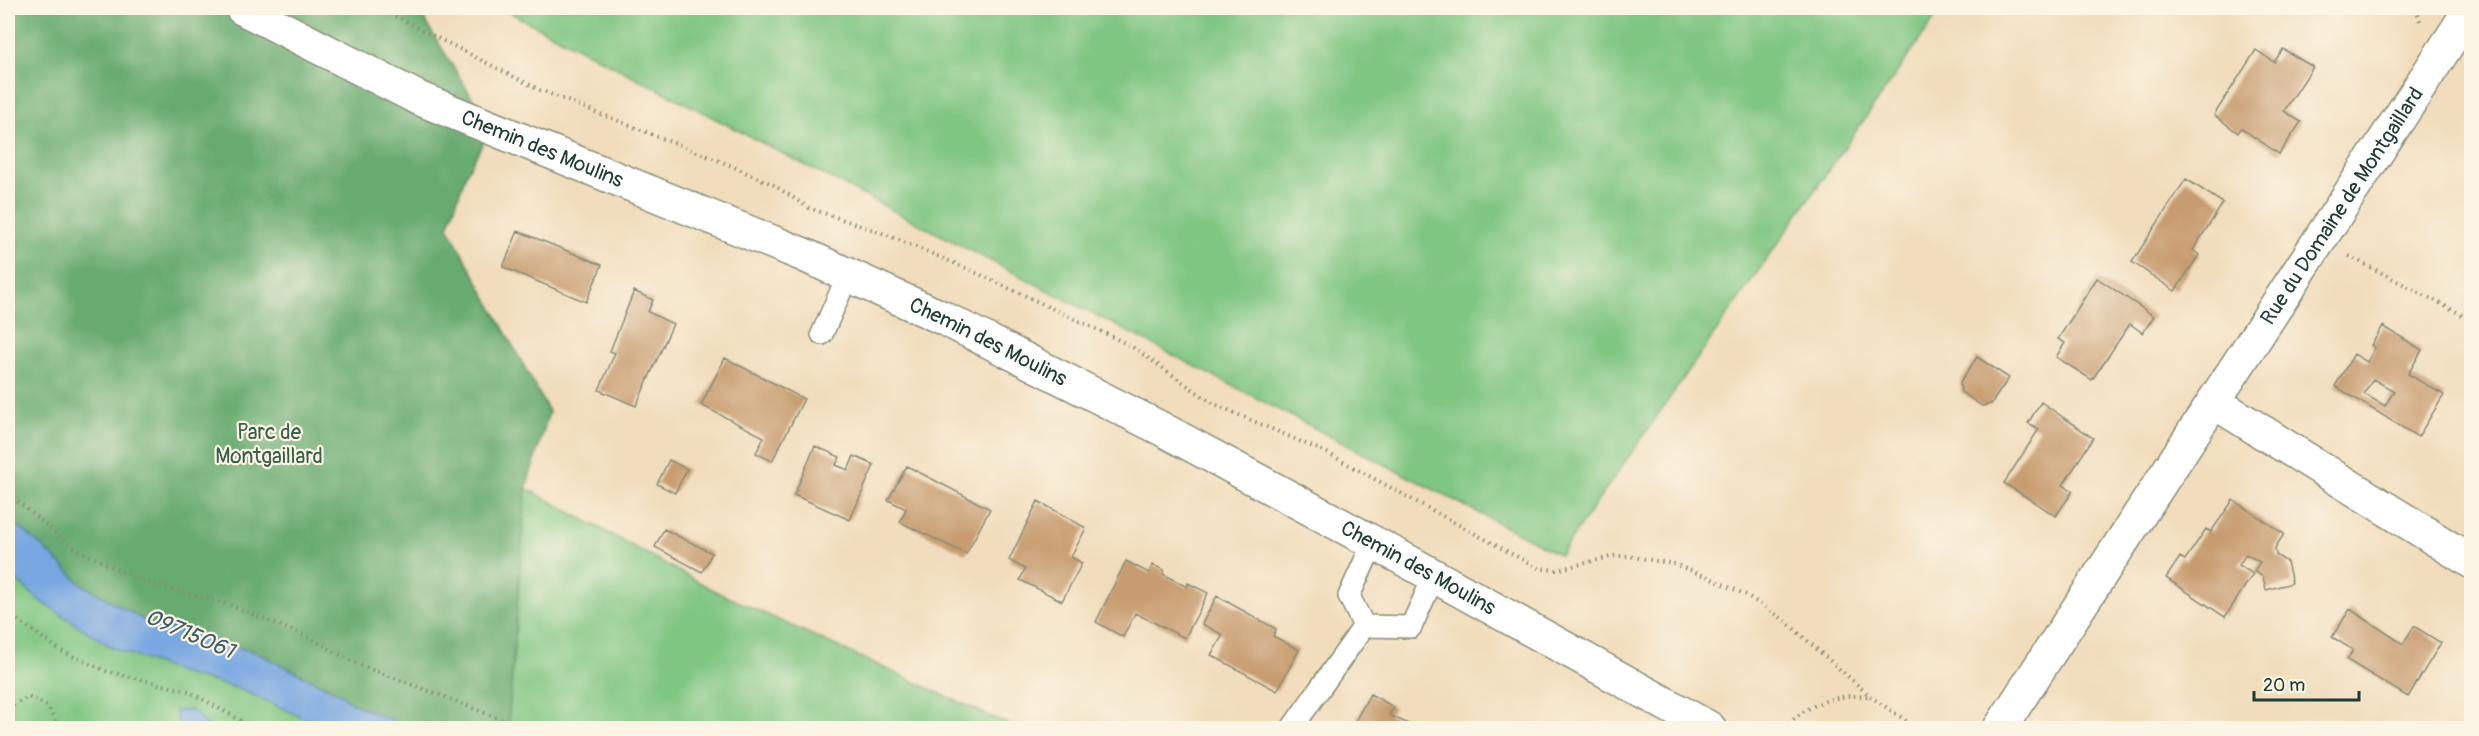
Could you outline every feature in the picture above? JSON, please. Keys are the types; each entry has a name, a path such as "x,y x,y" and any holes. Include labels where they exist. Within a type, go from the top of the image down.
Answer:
{"street":[{"name":"Chemin des Moulins","path":"242,8 417,98 804,255 945,319 1060,377 1373,543 1709,729"},
{"name":"Rue du Domaine de Montgaillard","path":"2000,729 2469,10"},
{"path":"2214,402 2472,562"}],"lane":[{"path":"822,334 848,275"},
{"path":"1364,626 1348,596 1373,543"},
{"path":"1364,626 1411,627 1434,576"},
{"path":"1292,729 1364,626"}],"path":[{"path":"379,8 540,90 727,164 772,184 809,208 885,234 968,269 1114,337 1156,362 1214,404 1327,453 1538,568 1556,570 1615,556 1628,556 1674,564 1719,582 1746,595 1783,619 1871,697 1917,729"},
{"path":"2319,240 2472,320"},
{"path":"8,494 76,549 144,582 227,604 306,636 357,664 445,696 522,729"},
{"path":"8,613 61,651 106,671 189,691 254,729"},
{"path":"1785,729 1811,708 1828,700 1845,695 1871,697"},
{"path":"8,708 28,697 47,706 58,725 57,729"}],"green space":[{"name":"Parc de Montgaillard","path":"8,8 491,128 466,174 448,227 549,412 526,488 715,591 1016,728 8,728"},
{"name":"Parc de Montgaillard","path":"8,8 417,8 491,128 466,174 448,227 549,412 526,488 508,728 411,728 351,703 343,695 255,652 147,622 81,584 44,548 8,518"},
{"path":"501,8 1942,8 1560,555"}],"water":[{"path":"8,518 44,548 81,584 147,622 255,652 343,695 351,703 411,728 326,728 237,688 184,674 111,647 39,600 8,573"},
{"path":"192,710 210,728 185,728 178,722 175,711"}],"building":[{"path":"2283,49 2313,67 2284,111 2301,122 2279,154 2241,128 2238,133 2214,115 2256,50 2274,62"},
{"path":"2186,179 2223,203 2193,250 2199,255 2175,291 2132,262"},
{"path":"518,231 602,265 586,302 503,267"},
{"path":"2097,278 2154,316 2143,333 2130,324 2092,380 2056,357 2065,343 2058,339"},
{"path":"634,291 653,300 648,312 673,324 636,406 599,390 615,353 610,351"},
{"path":"2383,326 2422,350 2408,374 2444,395 2418,437 2335,386 2354,354 2367,362 2375,348 2371,345","holes":["2373,379 2394,391 2385,406 2364,394"]},
{"path":"1977,357 2009,378 1991,404 1982,406 1961,392 1960,382"},
{"path":"725,358 804,399 772,461 756,453 764,437 701,405"},
{"path":"2041,402 2093,438 2063,485 2073,491 2056,516 2004,483 2039,429 2028,423"},
{"path":"815,446 840,457 836,465 848,470 854,456 874,465 850,520 794,495"},
{"path":"669,460 687,469 675,493 657,484"},
{"path":"907,466 990,509 966,554 900,522 906,509 888,500"},
{"path":"2233,500 2284,534 2275,548 2276,555 2287,562 2292,583 2266,590 2263,577 2254,571 2260,562 2246,554 2239,565 2253,574 2225,617 2166,578 2180,557 2185,560 2206,529 2211,532"},
{"path":"1038,501 1086,528 1071,557 1082,563 1062,601 1020,580 1025,569 1009,560"},
{"path":"664,529 712,553 702,572 655,547"},
{"path":"1126,561 1149,573 1153,565 1164,570 1163,574 1187,587 1188,583 1208,593 1185,638 1135,613 1123,637 1096,622"},
{"path":"1217,596 1276,629 1273,636 1299,650 1277,691 1211,655 1223,635 1202,624"},
{"path":"2350,609 2403,644 2414,626 2441,643 2408,697 2347,660 2353,650 2332,637"},
{"path":"1370,694 1394,707 1389,715 1417,728 1352,727"},
{"path":"1422,722 1434,728 1418,728"}],"water label":[{"name":"O9715061","path":"190,633"}]}
